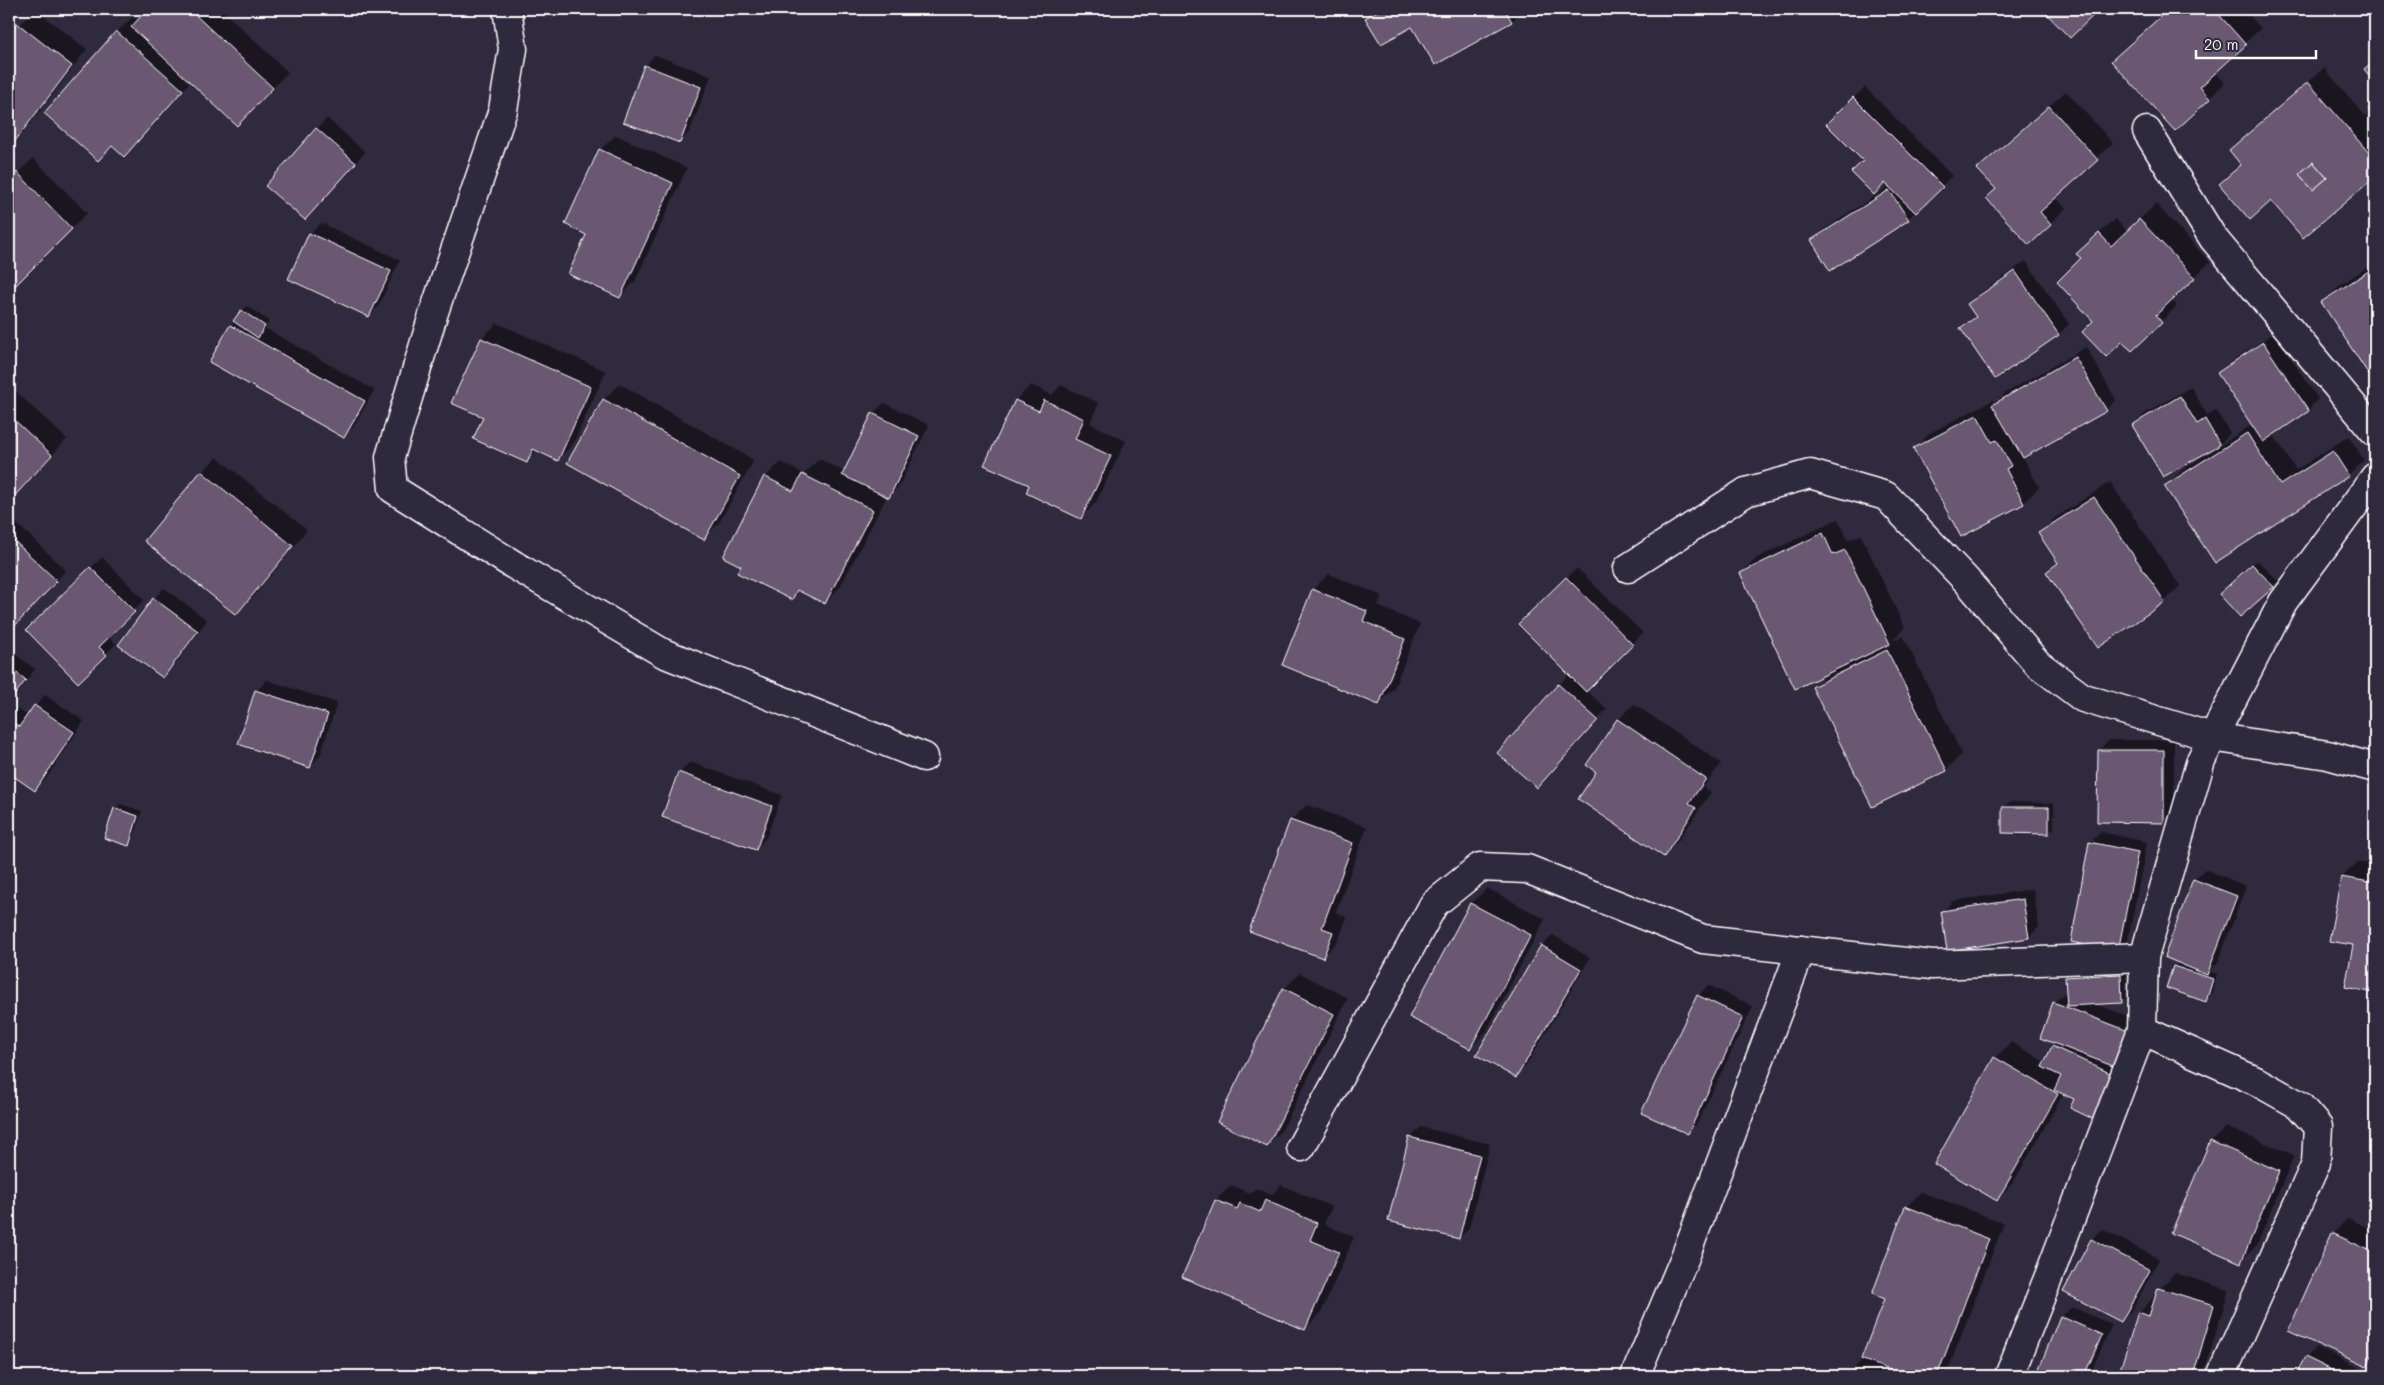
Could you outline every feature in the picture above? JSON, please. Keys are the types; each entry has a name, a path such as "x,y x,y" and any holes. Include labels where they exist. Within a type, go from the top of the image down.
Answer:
{"street":[{"path":"507,9 513,49 503,110 434,312 390,457 392,489 664,653 924,757"},
{"path":"2147,131 2214,238 2375,432"},
{"path":"1628,568 1746,492 1810,474 1886,496 1967,581 2038,664 2083,698 2212,738 2328,754 2375,768"},
{"path":"2009,1376 2142,1030 2144,957 2201,760 2283,602 2375,477"},
{"path":"1301,1147 1434,904 1480,866 1527,869 1703,939 1932,965 2144,957"},
{"path":"1635,1376 1685,1257 1801,950"},
{"path":"2142,1030 2256,1080 2299,1105 2318,1127 2316,1163 2221,1376"}],"building":[{"path":"148,9 189,9 273,88 237,126 131,27"},
{"path":"1381,9 1505,9 1512,22 1435,65 1412,27 1381,44 1365,18"},
{"path":"1534,9 1551,9 1538,16"},
{"path":"2042,9 2100,9 2070,38"},
{"path":"2169,9 2214,9 2246,45 2200,87 2210,99 2175,131 2111,61"},
{"path":"17,23 72,66 9,149 9,35"},
{"path":"116,31 183,90 124,157 112,146 98,161 44,113"},
{"path":"2375,60 2375,83 2364,69"},
{"path":"644,65 701,87 680,143 623,122"},
{"path":"2308,82 2375,160 2375,177 2303,238 2271,201 2250,220 2219,184 2241,165 2229,150","holes":["2313,162 2327,178 2313,190 2299,174"]},
{"path":"1853,97 1943,187 1916,213 1885,183 1874,195 1851,172 1863,161 1826,124"},
{"path":"2375,104 2375,118 2368,109"},
{"path":"2049,106 2098,160 2040,212 2051,225 2029,245 1986,198 1996,189 1977,169"},
{"path":"316,128 356,163 305,220 265,186"},
{"path":"599,149 673,183 620,298 568,274 586,235 565,224"},
{"path":"2313,162 2327,178 2313,190 2299,174"},
{"path":"17,172 72,229 9,292 9,180"},
{"path":"1889,190 1909,220 1830,271 1811,240"},
{"path":"2139,219 2195,278 2156,315 2162,323 2132,351 2122,342 2106,357 2082,332 2093,321 2057,282 2081,258 2076,254 2099,233 2111,246"},
{"path":"309,233 391,271 369,317 288,279"},
{"path":"2375,267 2375,384 2321,302"},
{"path":"2015,271 2059,335 1995,379 1960,328 1976,317 1967,304"},
{"path":"241,310 265,326 258,338 233,321"},
{"path":"230,325 365,401 344,438 209,362"},
{"path":"481,338 591,387 558,461 533,449 527,463 473,439 483,417 451,403"},
{"path":"2263,342 2309,411 2263,442 2217,373"},
{"path":"2075,357 2107,411 2023,458 1992,405"},
{"path":"2180,396 2197,424 2205,419 2220,445 2163,477 2132,425"},
{"path":"603,399 740,476 704,540 567,463"},
{"path":"1015,400 1039,411 1044,400 1084,419 1075,439 1111,456 1081,519 1026,493 1029,485 984,465"},
{"path":"872,413 919,436 889,498 842,475"},
{"path":"9,415 52,455 9,502"},
{"path":"1977,415 1992,442 1997,440 2011,466 2006,469 2024,504 1961,537 1913,448"},
{"path":"2247,433 2280,485 2333,451 2349,476 2215,563 2164,486"},
{"path":"201,471 293,546 236,615 144,541"},
{"path":"802,474 873,510 825,604 797,590 792,600 737,573 741,566 723,557 764,476 793,491"},
{"path":"2094,497 2165,602 2098,648 2046,572 2058,563 2038,533"},
{"path":"1823,533 1833,555 1845,550 1890,644 1795,689 1740,573"},
{"path":"9,536 57,581 9,632"},
{"path":"2252,564 2274,587 2240,617 2219,594"},
{"path":"90,567 135,612 99,647 107,655 78,683 26,630"},
{"path":"1566,577 1633,645 1586,692 1518,624"},
{"path":"1312,589 1367,611 1363,621 1405,639 1379,705 1282,665"},
{"path":"153,598 198,631 163,678 118,645"},
{"path":"1887,650 1947,771 1872,807 1812,687"},
{"path":"9,667 26,680 9,702"},
{"path":"1558,684 1598,720 1537,788 1497,753"},
{"path":"255,690 328,714 310,768 238,744"},
{"path":"34,705 74,732 35,791 9,773 9,720 19,727"},
{"path":"1617,719 1706,779 1689,803 1696,808 1664,857 1578,799 1596,772 1586,765"},
{"path":"2098,750 2164,750 2164,823 2097,822"},
{"path":"678,772 772,806 756,850 662,817"},
{"path":"2002,807 2049,807 2049,834 2002,833"},
{"path":"114,808 138,816 129,846 104,838"},
{"path":"1290,820 1353,843 1322,928 1333,932 1323,958 1249,931"},
{"path":"2089,842 2138,852 2118,951 2071,942"},
{"path":"2374,861 2375,993 2345,987 2353,945 2329,941 2341,877 2370,882"},
{"path":"2193,879 2237,896 2207,975 2164,957"},
{"path":"2023,899 2029,938 1947,951 1941,911"},
{"path":"1470,903 1531,935 1470,1049 1409,1017"},
{"path":"1541,945 1581,969 1516,1078 1476,1055"},
{"path":"2173,966 2213,979 2206,1002 2166,988"},
{"path":"2121,974 2122,1003 2067,1006 2065,977"},
{"path":"1283,988 1334,1014 1267,1147 1217,1122"},
{"path":"1697,995 1743,1017 1688,1134 1641,1113"},
{"path":"2053,1002 2131,1032 2118,1068 2040,1038"},
{"path":"2052,1046 2114,1075 2093,1119 2070,1108 2074,1099 2054,1090 2061,1076 2042,1067"},
{"path":"1994,1057 2058,1094 1997,1201 1934,1164"},
{"path":"1409,1137 1480,1155 1459,1239 1388,1221"},
{"path":"2210,1141 2279,1171 2241,1263 2171,1233"},
{"path":"1215,1200 1237,1209 1240,1203 1260,1212 1265,1200 1317,1223 1310,1240 1339,1252 1305,1330 1182,1277"},
{"path":"1905,1206 1989,1239 1937,1376 1905,1376 1861,1359 1884,1299 1872,1294"},
{"path":"2332,1233 2375,1253 2375,1347 2367,1367 2288,1331"},
{"path":"2091,1239 2150,1270 2121,1322 2063,1292"},
{"path":"2158,1288 2214,1305 2193,1376 2118,1376 2138,1312 2149,1316"},
{"path":"2060,1316 2102,1335 2084,1376 2036,1376"},
{"path":"2305,1357 2344,1376 2295,1376"}]}
